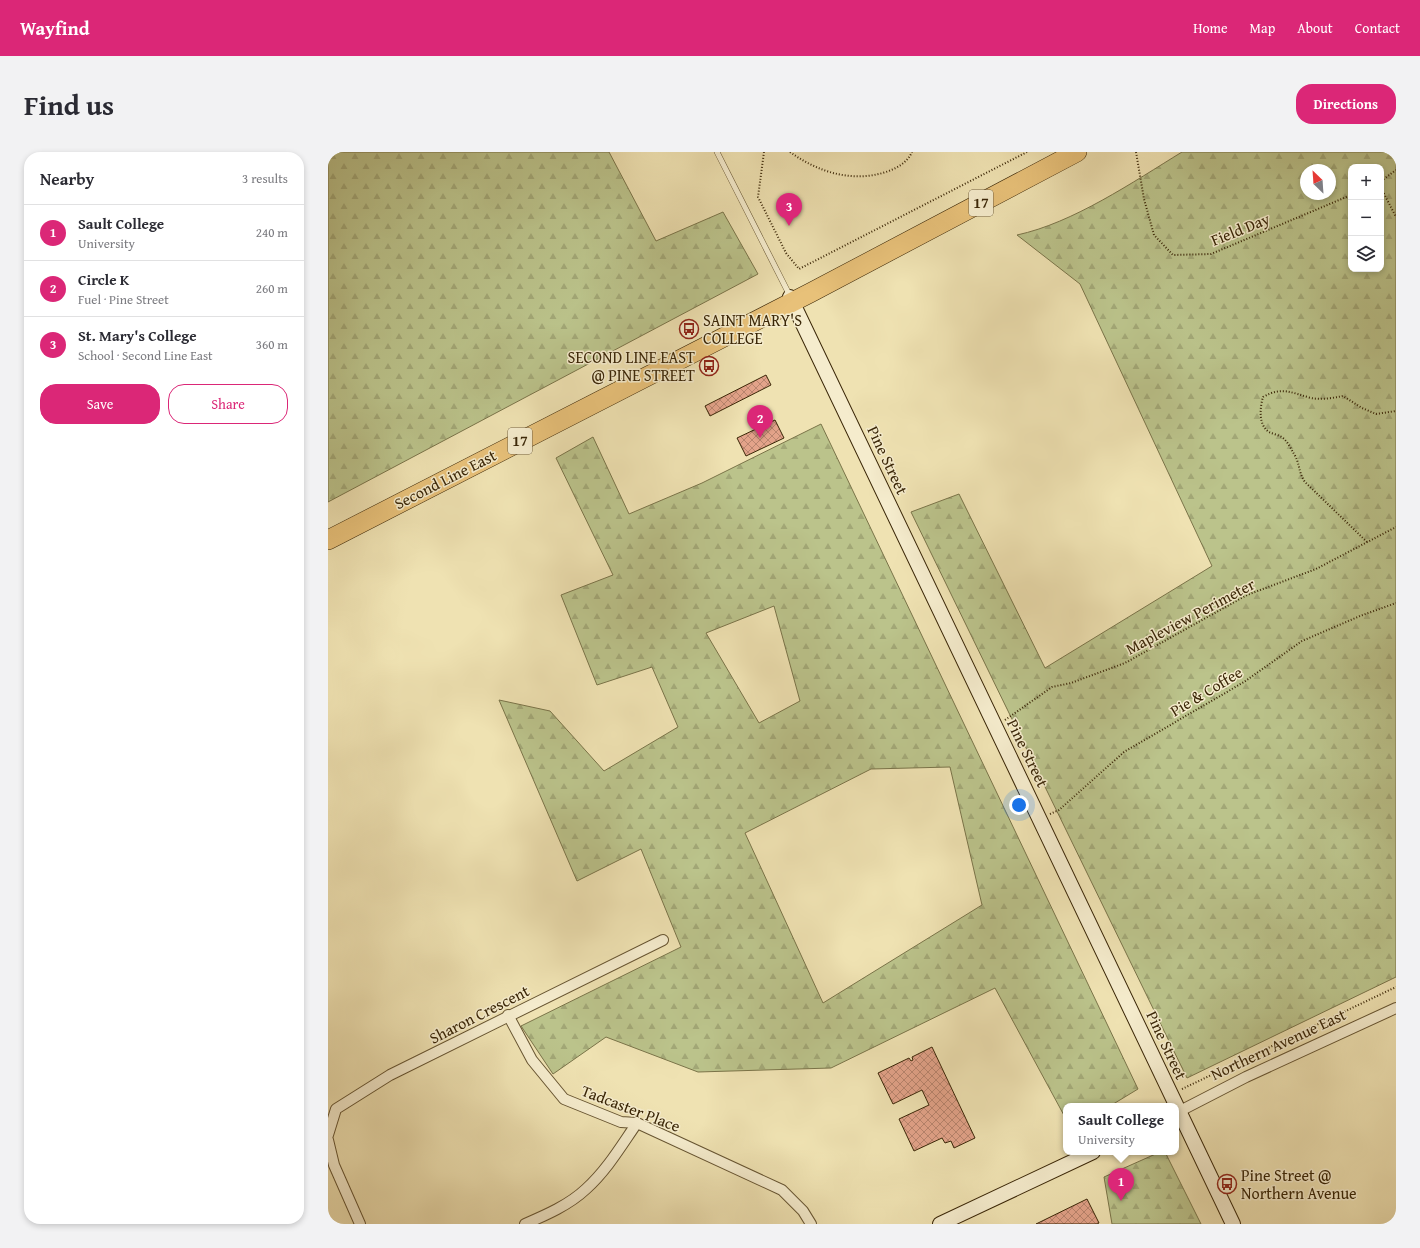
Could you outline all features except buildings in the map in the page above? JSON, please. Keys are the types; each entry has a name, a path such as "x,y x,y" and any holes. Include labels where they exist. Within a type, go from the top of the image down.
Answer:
{"highway":[{"name":"Second Line East","path":"328,540 1077,152"}],"street":[{"name":"Pine Street","path":"792,299 1175,1103"},
{"name":"Sharon Crescent","path":"328,1136 336,1109 390,1075 508,1015 663,940"},
{"name":"Northern Avenue East","path":"1179,1111 1246,1077 1396,1008"},
{"name":"Tadcaster Place","path":"508,1015 532,1060 564,1099 621,1122 637,1123 782,1190 803,1211 811,1224"},
{"name":"Pine Street","path":"1179,1114 1233,1224"},
{"path":"525,1224 557,1210 586,1190 607,1168 637,1123"},
{"path":"328,1140 334,1165 360,1224"},
{"path":"940,1224 1087,1155"}],"lane":[{"path":"717,152 792,299"}],"path":[{"path":"764,152 758,197 786,253 799,269 1027,152"},
{"path":"790,152 806,164 825,171 852,177 870,176 896,169 906,162 912,152"},
{"name":"Field Day","path":"1136,152 1144,199 1154,234 1173,255 1211,254 1348,196"},
{"path":"1384,179 1396,170"},
{"path":"1384,194 1396,217"},
{"path":"1368,542 1305,482 1300,474 1298,460 1284,438 1267,431 1262,423 1260,408 1263,397 1273,391 1292,391 1312,398 1332,398 1342,396 1362,408 1376,414 1396,410"},
{"name":"Mapleview Perimeter","path":"996,726 1052,687 1071,683 1125,663 1247,595 1316,569 1396,527"},
{"name":"Pie & Coffee","path":"1041,819 1058,810 1124,752 1244,682 1302,642 1360,616 1396,603"},
{"path":"1172,1094 1396,987"}],"green space":[{"path":"328,152 609,152 656,241 723,212 758,274 328,502"},
{"path":"1182,152 1396,152 1396,977 1187,1078 911,512 959,494 1045,668 1212,566 1080,284 1017,235 1060,221 1123,188"},
{"path":"821,424 1138,1089 1115,1103 1063,1103 1063,1113 995,988 831,1068 698,1072 606,1037 553,1074 521,1026 681,947 641,849 577,881 499,700 550,711 604,771 678,727 652,667 597,685 561,595 613,575 556,458 593,437 629,514 702,483","holes":["774,606 800,701 759,723 706,633","950,767 982,905 823,1003 745,833 871,769"]},
{"path":"1153,1155 1166,1155 1201,1224 1112,1224 1104,1177"}],"place":[{"name":"St. Mary's College","path":"789,226"},
{"name":"SAINT MARY'S COLLEGE","path":"689,329"},
{"name":"SECOND LINE EAST @ PINE STREET","path":"709,366"},
{"name":"Circle K","path":"760,438"},
{"name":"Pine Street @ Northern Avenue","path":"1227,1184"},
{"name":"Sault College","path":"1121,1201"}]}
